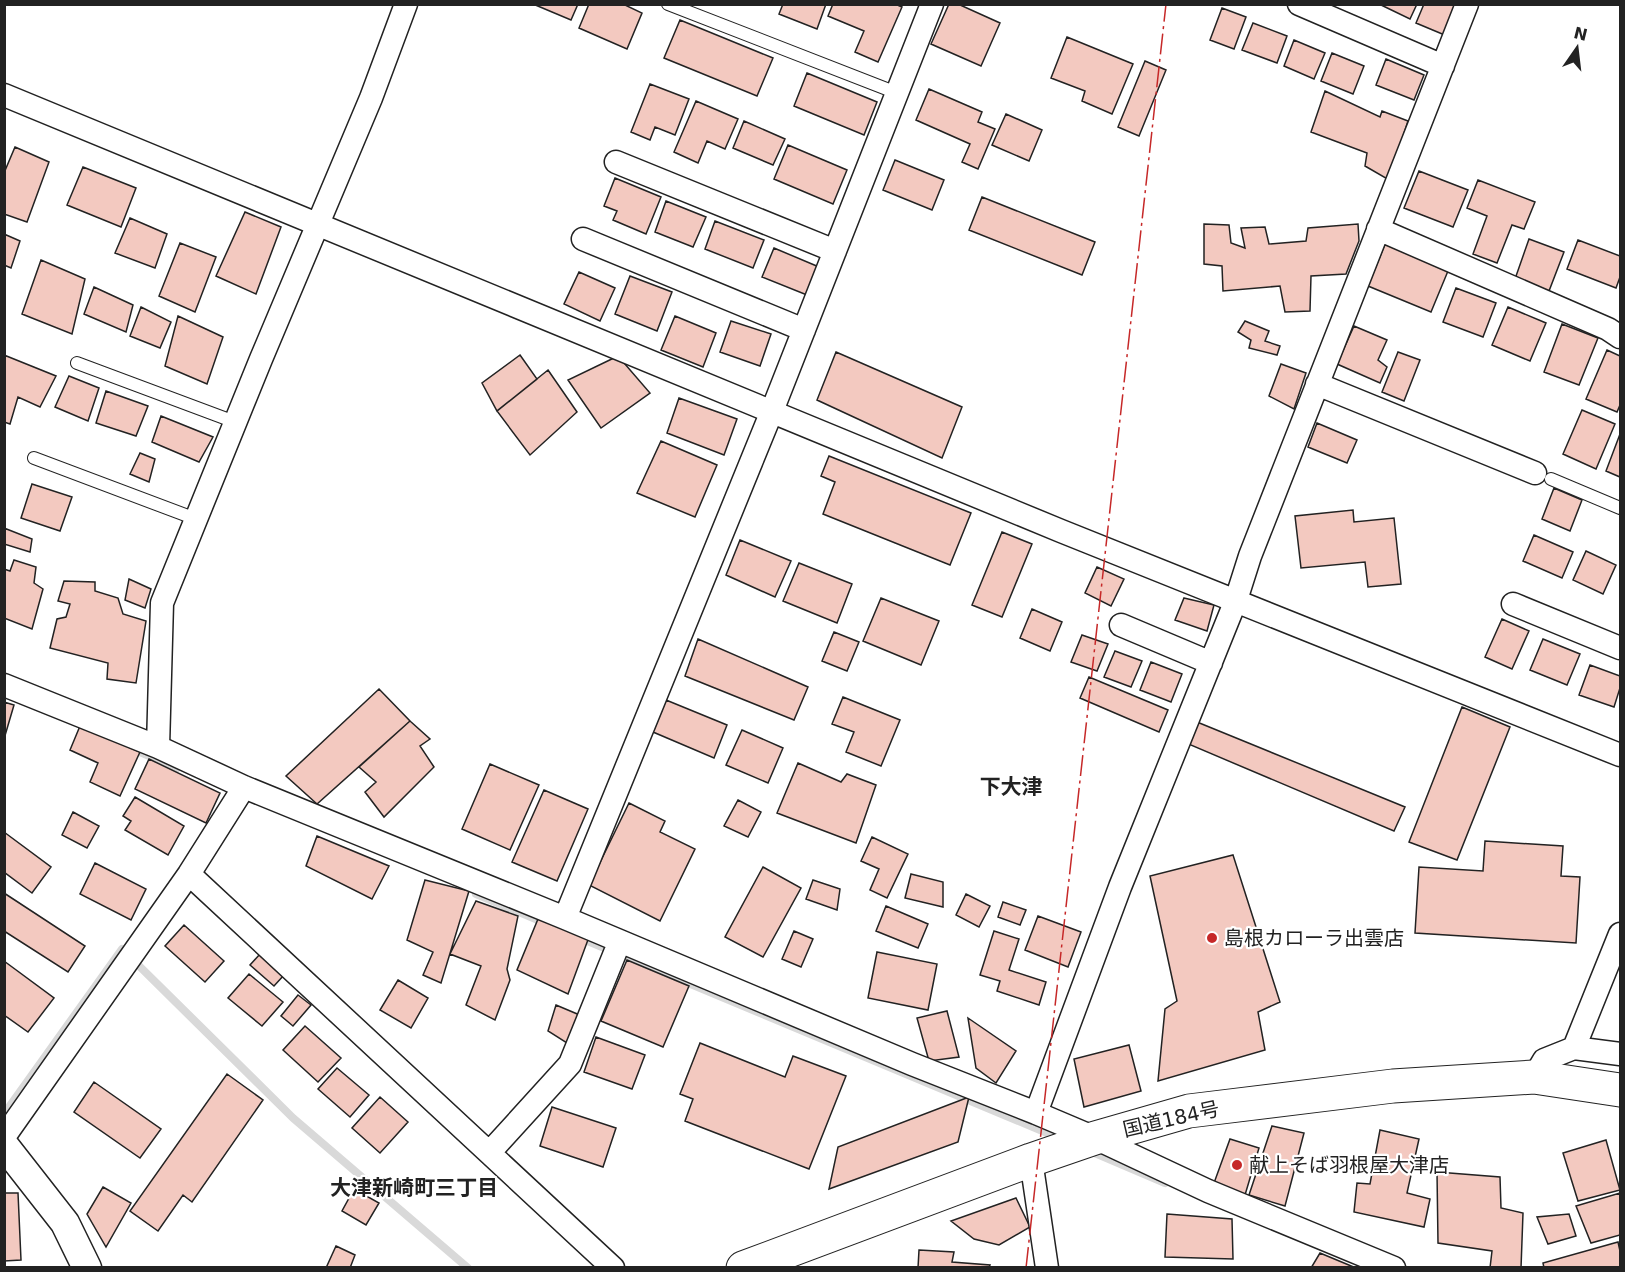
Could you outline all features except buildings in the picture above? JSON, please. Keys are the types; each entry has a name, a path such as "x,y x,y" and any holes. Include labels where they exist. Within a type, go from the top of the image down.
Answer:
{"highway":[{"name":"国道184号","path":"743,1268 1031,1160 1095,1138 1189,1111 1393,1086 1534,1077 1620,1090"}],"street":[{"path":"158,747 162,603 371,98 406,4"},
{"path":"565,918 772,411 932,4"},
{"path":"1299,4 1443,66"},
{"path":"1036,1113 1120,887 1236,600 1250,556 1467,4"},
{"path":"4,95 1061,531 1620,755"},
{"path":"616,162 835,251"},
{"path":"1378,229 1608,329 1620,337"},
{"path":"583,239 804,330"},
{"path":"1317,384 1543,476"},
{"path":"1514,604 1620,648"},
{"path":"1120,626 1211,663"},
{"path":"4,685 158,747 244,787 565,918 912,1064 1036,1113 1208,1191 1394,1268"},
{"path":"4,1137 189,874 244,787"},
{"path":"189,874 613,1268"},
{"path":"1574,1048 1620,934"},
{"path":"490,1152 570,1064 619,942"},
{"path":"1534,1077 1544,1060 1574,1048 1620,1054"},
{"path":"4,1145 65,1223 87,1268"},
{"path":"1031,1160 1047,1268"}],"lane":[{"path":"668,4 897,93"},
{"path":"77,363 235,422"},
{"path":"34,458 196,519"},
{"path":"1543,476 1620,508"}],"waterway":[{"path":"133,749 177,768"},
{"path":"476,894 545,923"},
{"path":"578,937 1059,1138"},
{"path":"4,1114 122,949 293,1118 468,1268"},
{"path":"1090,1151 1165,1183"}],"power":[{"path":"1026,1268 1166,4"}],"place":[{"name":"島根カローラ出雲店","path":"1212,938"},
{"name":"献上そば羽根屋大津店","path":"1237,1165"}],"district":[{"name":"下大津","path":"1011,787"},
{"name":"大津新崎町三丁目","path":"414,1188"}]}
